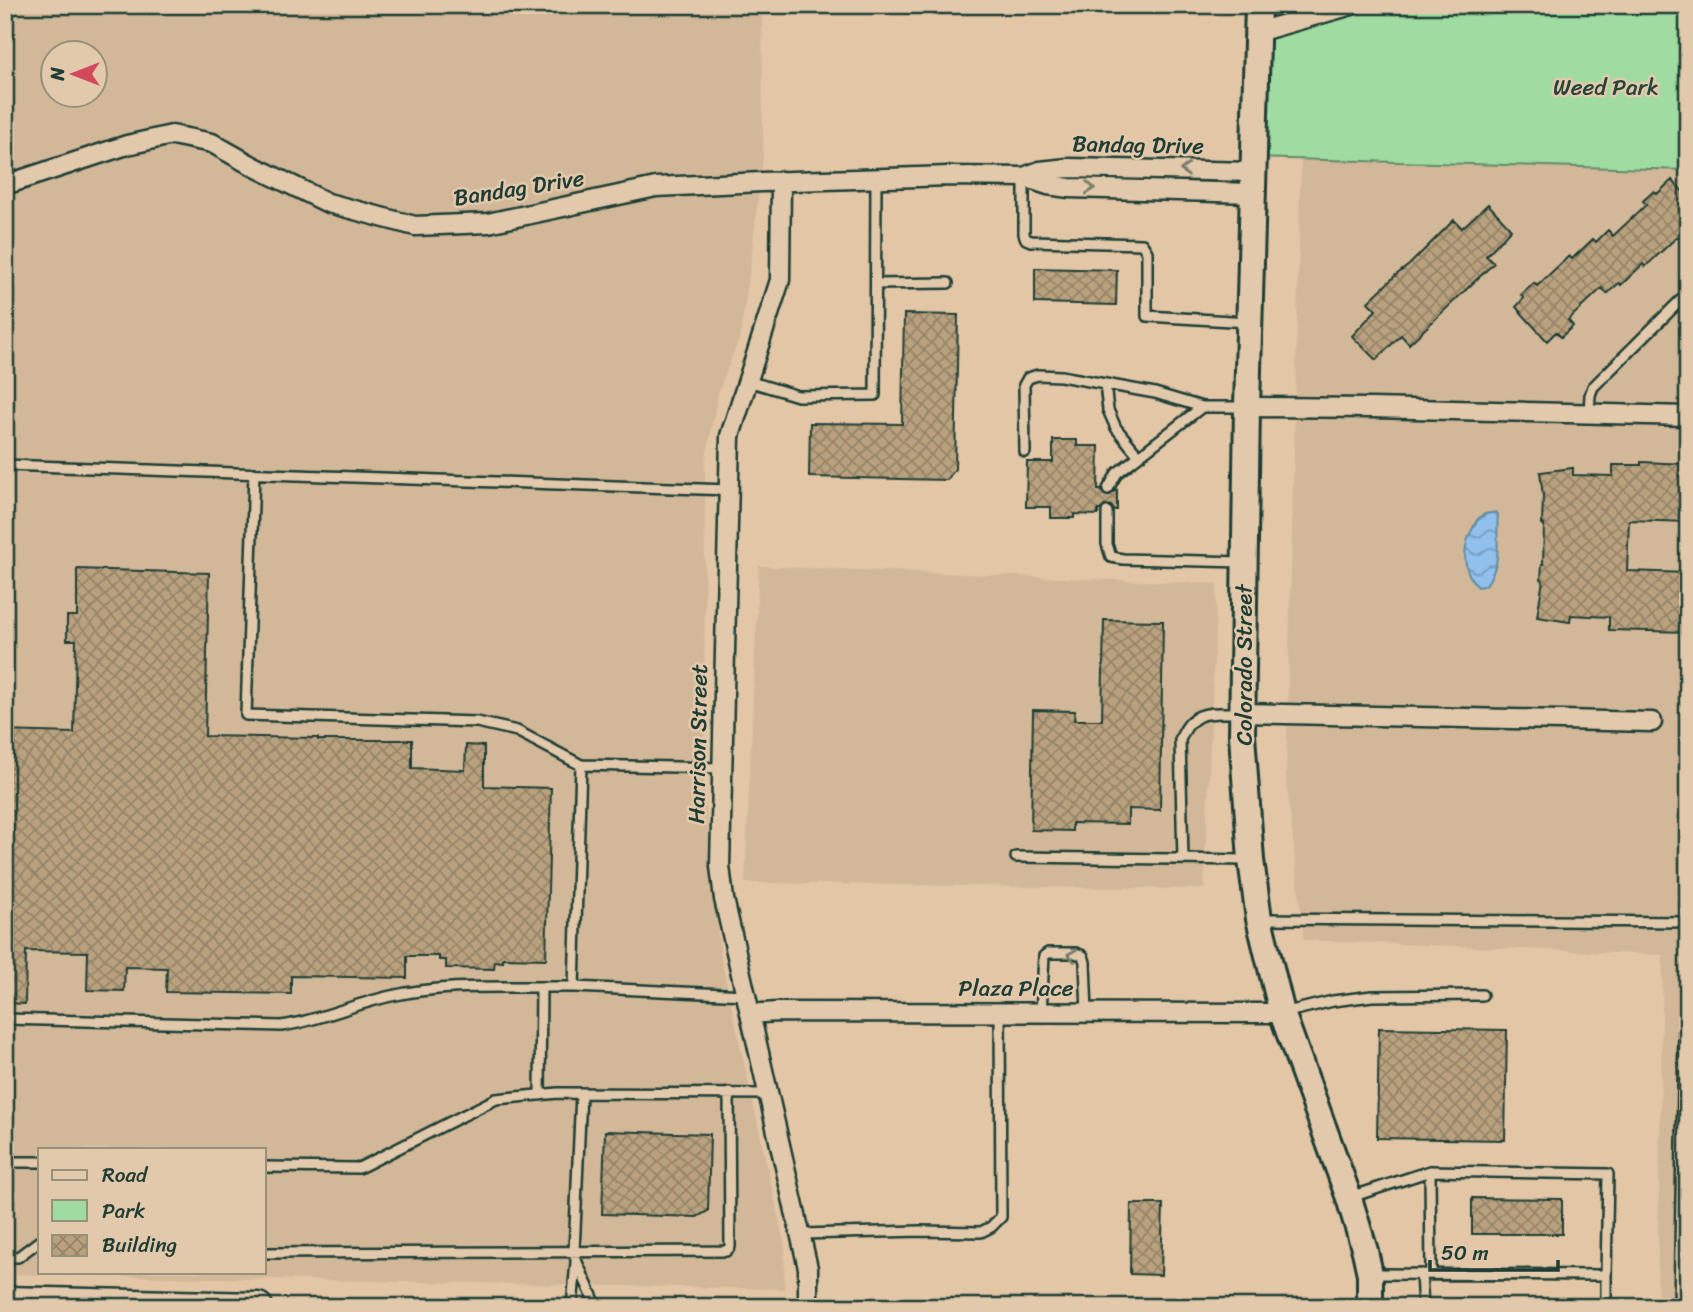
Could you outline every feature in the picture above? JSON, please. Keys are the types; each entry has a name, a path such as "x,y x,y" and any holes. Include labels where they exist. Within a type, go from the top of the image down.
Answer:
{"main road":[{"path":"5,1301 258,1307"}],"street":[{"name":"Colorado Street","path":"1258,5 1242,713 1251,860 1259,919 1282,1013 1349,1198 1365,1251 1370,1274 1370,1307"},
{"path":"1257,32 1352,5"},
{"name":"Bandag Drive","path":"5,185 127,145 172,135 212,144 328,203 415,226 488,223 656,187 950,176 1024,177 1040,171 1068,168 1253,182"},
{"name":"Harrison Street","path":"781,181 780,280 730,436 720,866 724,899 808,1268 808,1307"},
{"path":"1247,407 1688,416"},
{"path":"1242,713 1652,722"},
{"name":"Plaza Place","path":"750,1014 1282,1013"}],"lane":[{"path":"1024,177 1026,239 1142,244 1147,252 1147,316 1250,322"},
{"path":"748,381 798,396 875,395 876,179"},
{"path":"876,284 948,284"},
{"path":"1590,414 1593,387 1688,293"},
{"path":"1025,452 1024,385 1027,378 1038,375 1061,376 1155,393 1202,407 1247,407"},
{"path":"1105,384 1108,410 1116,428 1139,456"},
{"path":"1108,489 1117,473 1202,407"},
{"path":"5,465 729,490"},
{"path":"254,473 246,715 477,722 517,732 581,765 722,768"},
{"path":"1107,512 1107,544 1111,557 1244,562"},
{"path":"1183,859 1180,740 1185,726 1203,714 1242,713"},
{"path":"574,987 581,765"},
{"path":"1016,857 1251,860"},
{"path":"1259,919 1688,922"},
{"path":"1041,1013 1044,957 1048,953 1076,953 1083,957 1085,962 1087,1013"},
{"path":"5,1019 281,1026 300,1023 386,997 424,989 465,987 574,987 746,995"},
{"path":"540,1094 541,987"},
{"path":"1282,1013 1348,998 1482,995"},
{"path":"801,1234 981,1232 1001,1217 1000,1013"},
{"path":"1679,1307 1684,1208 1684,1033 1688,1020"},
{"path":"572,1307 581,1093"},
{"path":"266,1167 359,1168 496,1099 581,1093 769,1094"},
{"path":"266,1253 575,1256 729,1250 729,1093"},
{"path":"5,1162 38,1163"},
{"path":"1349,1198 1430,1171 1608,1174 1606,1307"},
{"path":"1423,1307 1430,1171"},
{"path":"5,1257 18,1257 38,1242"},
{"path":"575,1256 597,1307"},
{"path":"1370,1274 1606,1275"}],"shaded area":[{"path":"5,5 762,5 763,155 750,268 740,336 718,393 705,463 704,790 721,959 785,1247 784,1289 5,1274"},
{"path":"1301,160 1688,170 1688,1307 1657,1307 1663,955 1304,940 1286,777"},
{"path":"759,566 1217,584 1204,889 745,883"}],"green space":[{"name":"Weed Park","path":"1259,5 1688,5 1688,170 1256,158"}],"water":[{"path":"1496,512 1498,550 1495,567 1486,585 1478,587 1472,581 1466,566 1467,541 1480,517"}],"building":[{"path":"1672,180 1688,197 1688,249 1677,237 1621,285 1619,283 1607,294 1602,288 1568,320 1573,326 1561,337 1556,332 1547,341 1516,307 1524,298 1521,295 1534,283 1537,286 1569,256 1572,259 1593,239 1596,242 1608,230 1613,236 1646,205 1643,201 1654,191 1657,194"},
{"path":"1488,204 1511,229 1486,256 1494,263 1409,344 1401,335 1376,360 1352,336 1376,310 1368,302 1454,220 1462,228"},
{"path":"1035,268 1117,270 1116,305 1035,303"},
{"path":"904,314 958,315 955,469 947,480 809,477 810,423 902,424"},
{"path":"1053,440 1077,440 1077,446 1099,446 1098,490 1107,496 1117,490 1117,510 1106,505 1098,510 1098,515 1074,514 1074,518 1051,518 1051,507 1026,507 1027,462 1053,462"},
{"path":"1641,462 1688,464 1688,522 1629,520 1627,571 1688,573 1688,632 1609,630 1609,617 1571,615 1570,622 1537,617 1543,580 1544,524 1540,472 1573,468 1573,475 1613,476 1613,465 1641,465"},
{"path":"77,569 209,573 205,736 412,740 412,768 465,770 466,745 484,746 484,786 551,788 546,959 503,958 503,962 495,961 494,969 446,968 446,960 439,960 439,956 407,956 407,978 291,976 291,994 166,992 167,968 125,967 124,991 87,990 88,952 26,951 25,1004 5,1003 5,731 74,733 76,640 67,640 67,616 77,616"},
{"path":"1104,620 1163,621 1160,810 1128,809 1128,824 1072,823 1072,831 1031,830 1033,710 1075,711 1074,720 1102,720"},
{"path":"1379,1028 1507,1030 1505,1140 1377,1138"},
{"path":"605,1131 710,1134 708,1211 697,1217 602,1214"},
{"path":"1472,1198 1562,1199 1562,1234 1472,1234"},
{"path":"1131,1204 1163,1204 1161,1275 1130,1274"}]}
